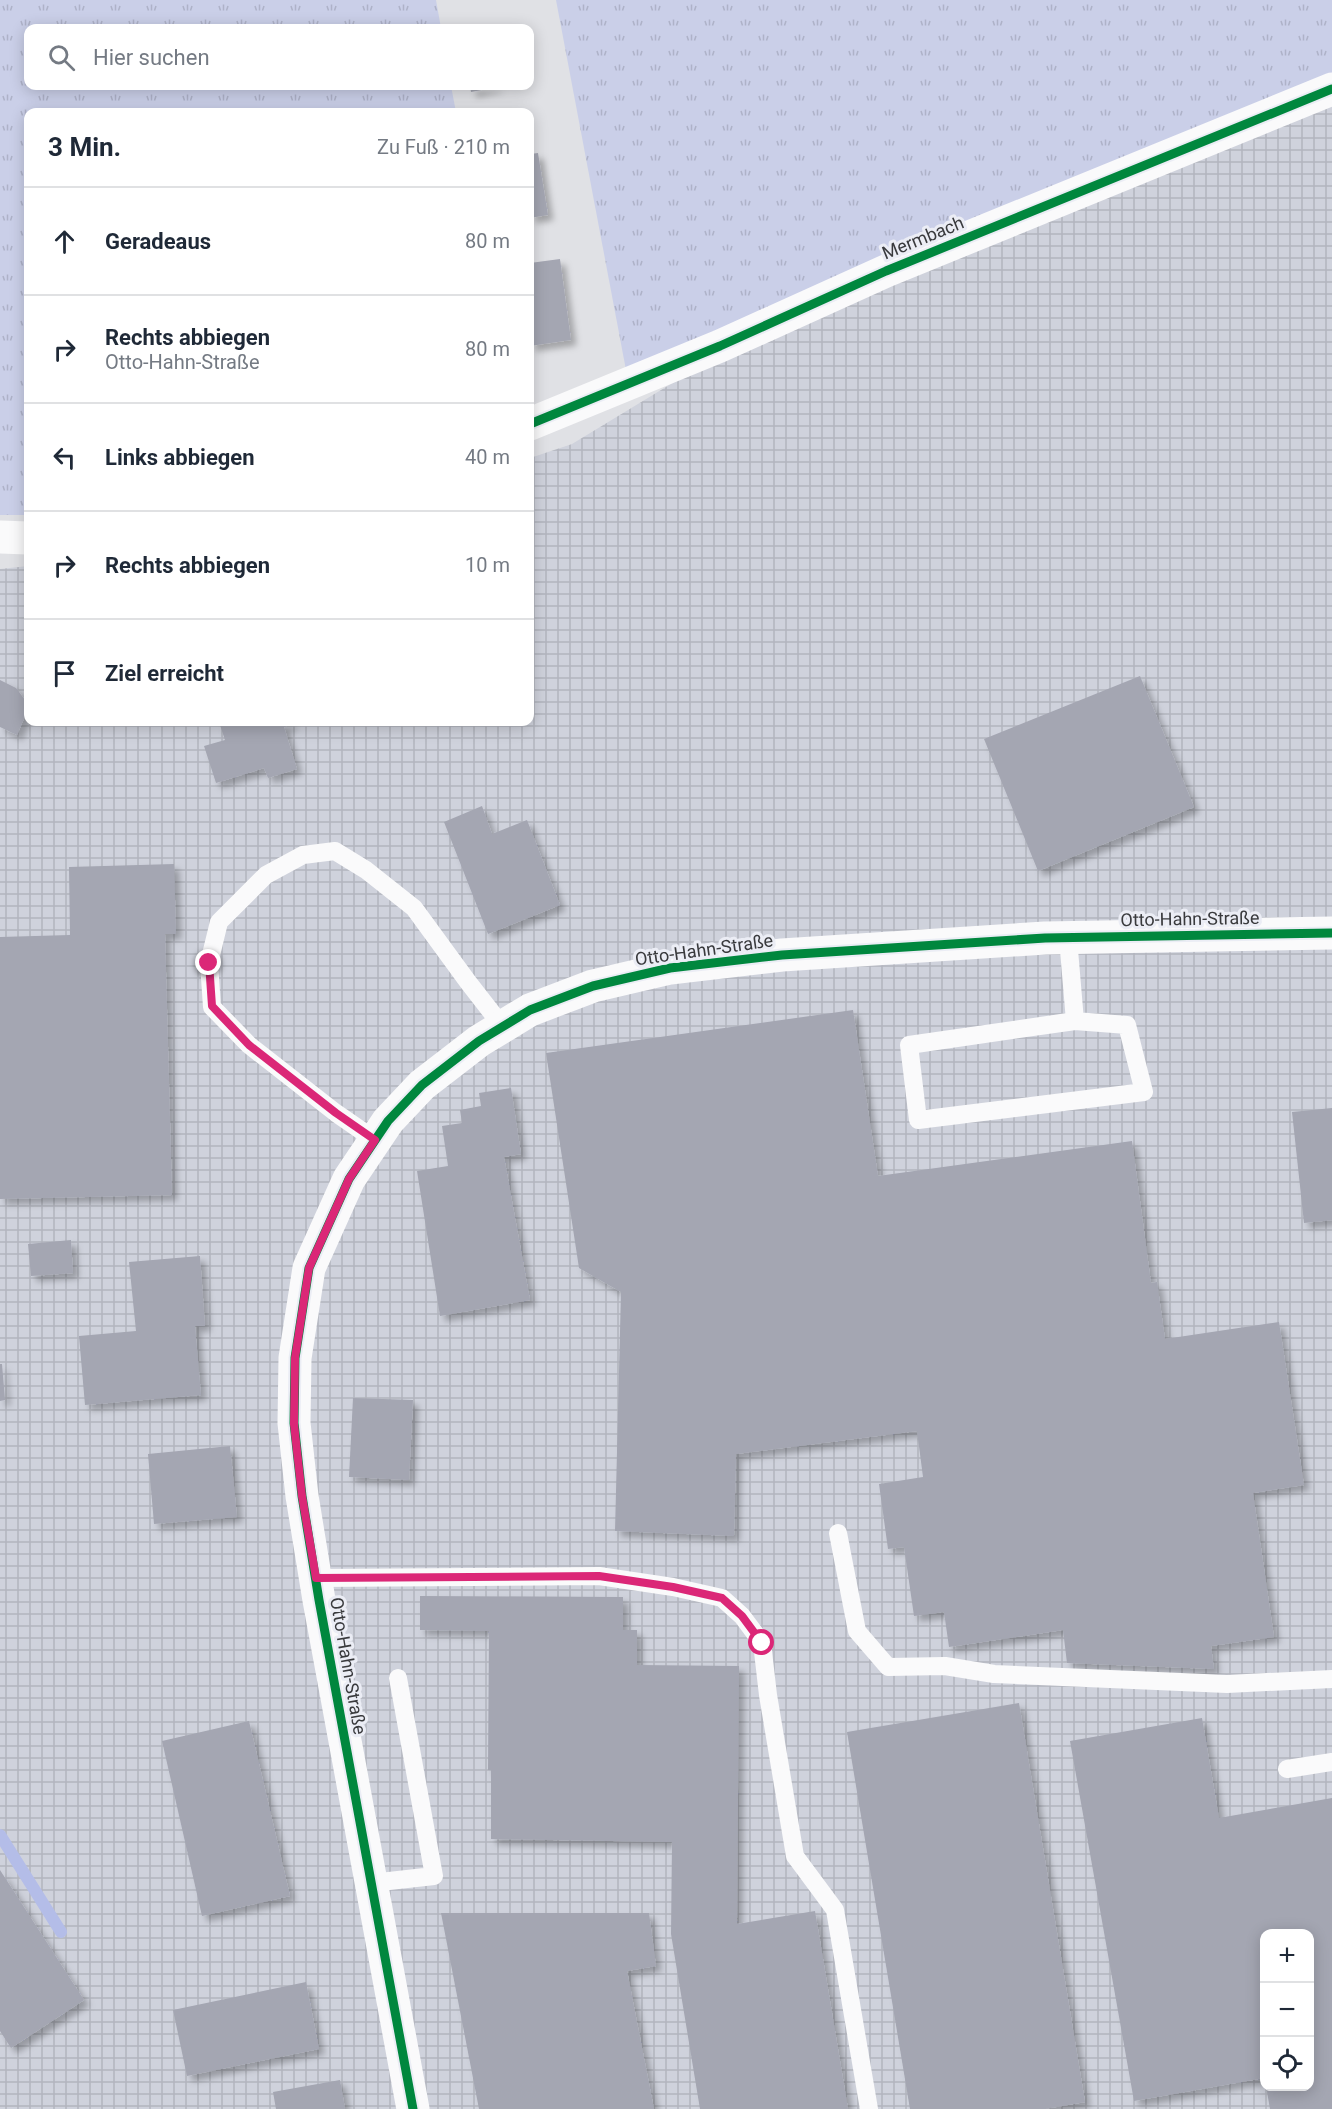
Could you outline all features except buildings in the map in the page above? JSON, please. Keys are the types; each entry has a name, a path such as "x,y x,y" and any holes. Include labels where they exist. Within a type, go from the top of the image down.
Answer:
{"street":[{"name":"Mermbach","path":"534,422 720,346 886,271 1332,89"},
{"path":"0,537 24,538"},
{"name":"Otto-Hahn-Straße","path":"413,2109 316,1578 302,1496 294,1424 295,1358 309,1268 349,1179 388,1121 422,1085 479,1041 530,1010 593,986 670,968 782,955 1068,938 1332,933"}],"lane":[{"path":"375,1140 336,1113 249,1045 212,1006 209,963 219,922 266,874 303,855 335,851 366,870 414,908 503,1027"},
{"path":"1068,938 1075,1021"},
{"path":"1075,1021 1127,1025 1144,1092 918,1120 909,1045 1075,1021"},
{"path":"838,1533 857,1630 888,1667 945,1666 994,1674 1227,1684 1332,1679"},
{"path":"316,1578 599,1576 673,1587 722,1598 742,1616 762,1643 768,1695 795,1857 835,1910 869,2109"},
{"path":"371,1882 434,1875 398,1678"},
{"path":"1287,1769 1332,1762"}],"shaded area":[{"path":"1332,94 1332,2109 0,2109 0,569 24,566 24,726 534,726 534,457 572,444 722,353"}],"green space":[{"path":"0,0 436,0 440,24 24,24 24,90 452,90 455,108 24,108 24,515 0,515"},
{"path":"556,0 1332,0 1332,82 626,370"}],"waterway":[{"name":"Mermbach","path":"0,1835 61,1932"}],"cycle path":[{"path":"534,422 720,346 886,271 1332,89"},
{"path":"413,2109 319,1600 302,1496 294,1423 295,1358 309,1268 349,1179 388,1121 422,1085 479,1041 530,1010 593,986 670,968 782,955 1045,938 1332,933"}],"route":[{"path":"209,963 212,1006 249,1045 336,1113 375,1140 349,1179 309,1268 295,1358 294,1424 302,1496 316,1578 599,1576 673,1587 722,1598 742,1616 762,1643"}]}
